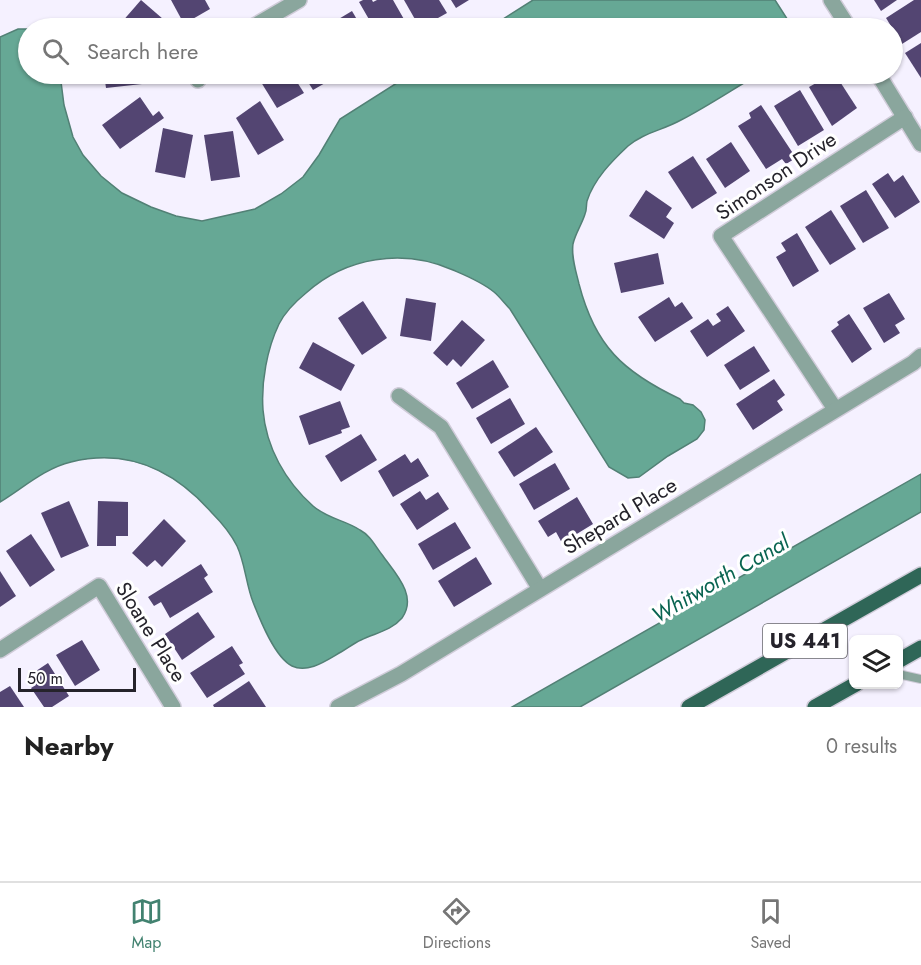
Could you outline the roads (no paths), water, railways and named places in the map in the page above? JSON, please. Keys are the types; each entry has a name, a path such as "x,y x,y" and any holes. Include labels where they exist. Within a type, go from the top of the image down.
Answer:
{"main road":[{"name":"US 441","path":"689,707 921,575"},
{"path":"903,658 921,648"},
{"name":"US 441","path":"815,707 849,688"}],"street":[{"path":"268,18 299,0"},
{"path":"831,0 843,18"},
{"path":"884,84 921,144"},
{"name":"Simonson Drive","path":"835,409 721,236 905,117"},
{"name":"Shepard Place","path":"338,707 401,674 914,363 921,356"},
{"path":"399,396 441,427 540,589"},
{"name":"Sloane Place","path":"0,650 99,586 173,707"}],"lane":[{"path":"903,675 921,679"}],"water label":[{"name":"Whitworth Canal","path":"720,578"}]}
